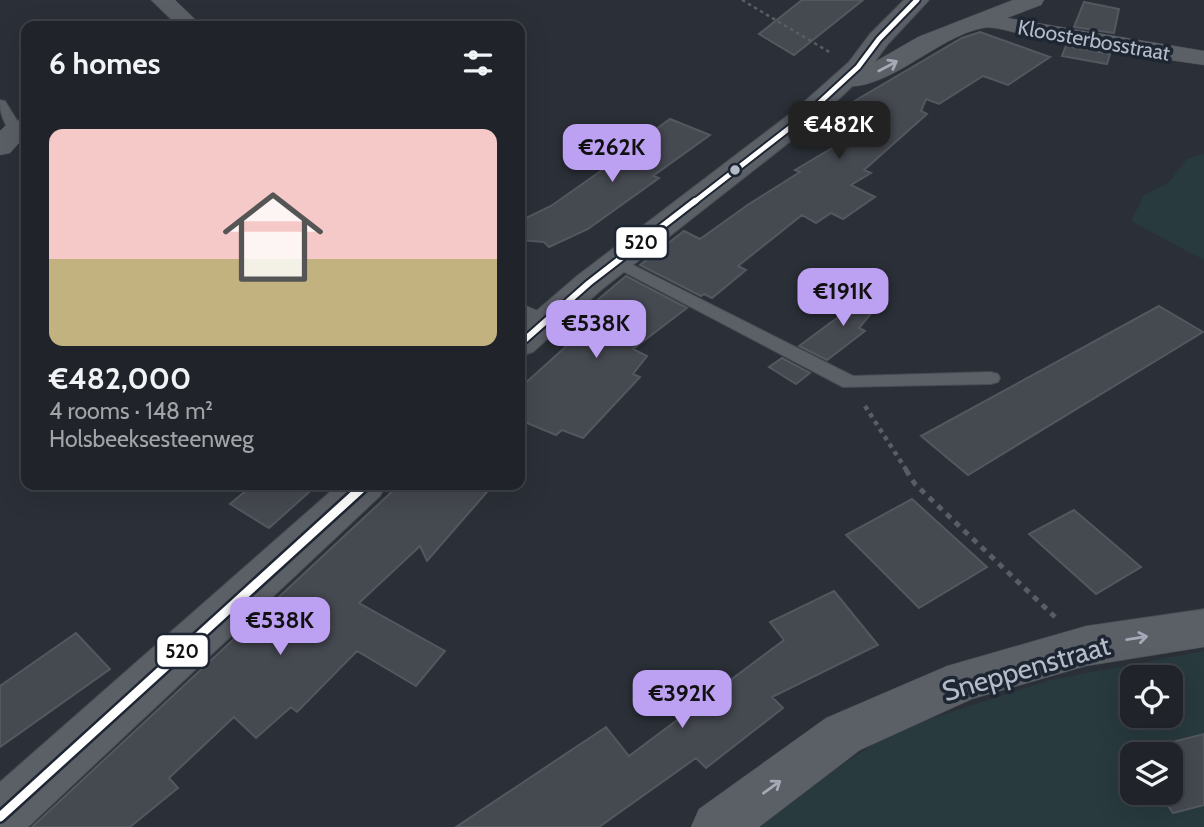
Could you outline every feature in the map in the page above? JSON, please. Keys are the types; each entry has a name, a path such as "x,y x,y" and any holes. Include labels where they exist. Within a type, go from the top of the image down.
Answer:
{"street":[{"path":"162,0 185,21"},
{"path":"527,328 805,116 851,73 917,0"},
{"path":"851,73 865,78 926,42 1033,0"},
{"name":"Kloosterbosstraat","path":"984,20 1204,58"},
{"path":"879,39 902,43 926,42"},
{"path":"0,817 360,490"},
{"name":"Sneppenstraat","path":"717,827 843,734 963,681 1086,646 1204,628"}],"lane":[{"path":"0,104 14,134"},
{"path":"617,262 849,382 991,378"}],"path":[{"path":"742,0 851,73"},
{"path":"849,382 915,484 1086,646"}],"shaded area":[{"path":"1204,154 1204,260 1131,221 1144,195 1168,183 1187,159"},
{"path":"1204,651 1204,827 741,827 899,729 1050,680 1120,667 1120,728 1183,728 1183,665 1130,665"}],"building":[{"path":"802,0 863,0 794,55 759,34"},
{"path":"1084,2 1119,9 1114,33 1074,27"},
{"path":"980,32 1050,57 1008,85 983,76 939,104 926,99 921,111 927,114 864,170 871,173 851,185 875,197 843,219 831,213 816,223 802,215 738,266 746,270 712,298 704,294 701,296 640,265 684,231 700,239 800,172 795,170 837,145 809,133 846,106 962,38"},
{"path":"1066,46 1110,54 1107,64 1062,56"},
{"path":"670,119 710,135 653,176 659,178 588,229 549,247 544,242 525,240 525,219 551,206 605,168 599,165 644,134 648,135"},
{"path":"626,276 687,308 633,349 647,356 633,374 640,377 583,438 562,430 556,435 525,422 525,383 572,341 557,334"},
{"path":"876,289 884,298 859,328 865,331 827,360 799,346"},
{"path":"1159,306 1203,332 968,475 921,436"},
{"path":"782,358 810,373 796,384 769,367"},
{"path":"247,490 311,490 269,528 230,504"},
{"path":"394,490 489,490 427,561 420,546 359,603 445,651 416,686 357,651 297,712 291,707 256,738 234,717 169,778 178,788 130,827 32,827"},
{"path":"912,499 987,567 919,608 846,535"},
{"path":"1074,510 1141,567 1096,594 1029,534"},
{"path":"834,591 878,645 772,697 783,708 706,768 696,758 599,827 456,827 606,727 629,756 784,640 770,622"},
{"path":"76,633 110,669 0,747 0,686"},
{"path":"1204,734 1204,805 1173,813 1168,805 1183,805 1183,742 1172,742"}],"transit line":[{"name":"520","path":"525,340 589,283 805,116 858,67 879,39 917,0"},
{"name":"520","path":"0,817 360,490"}]}
